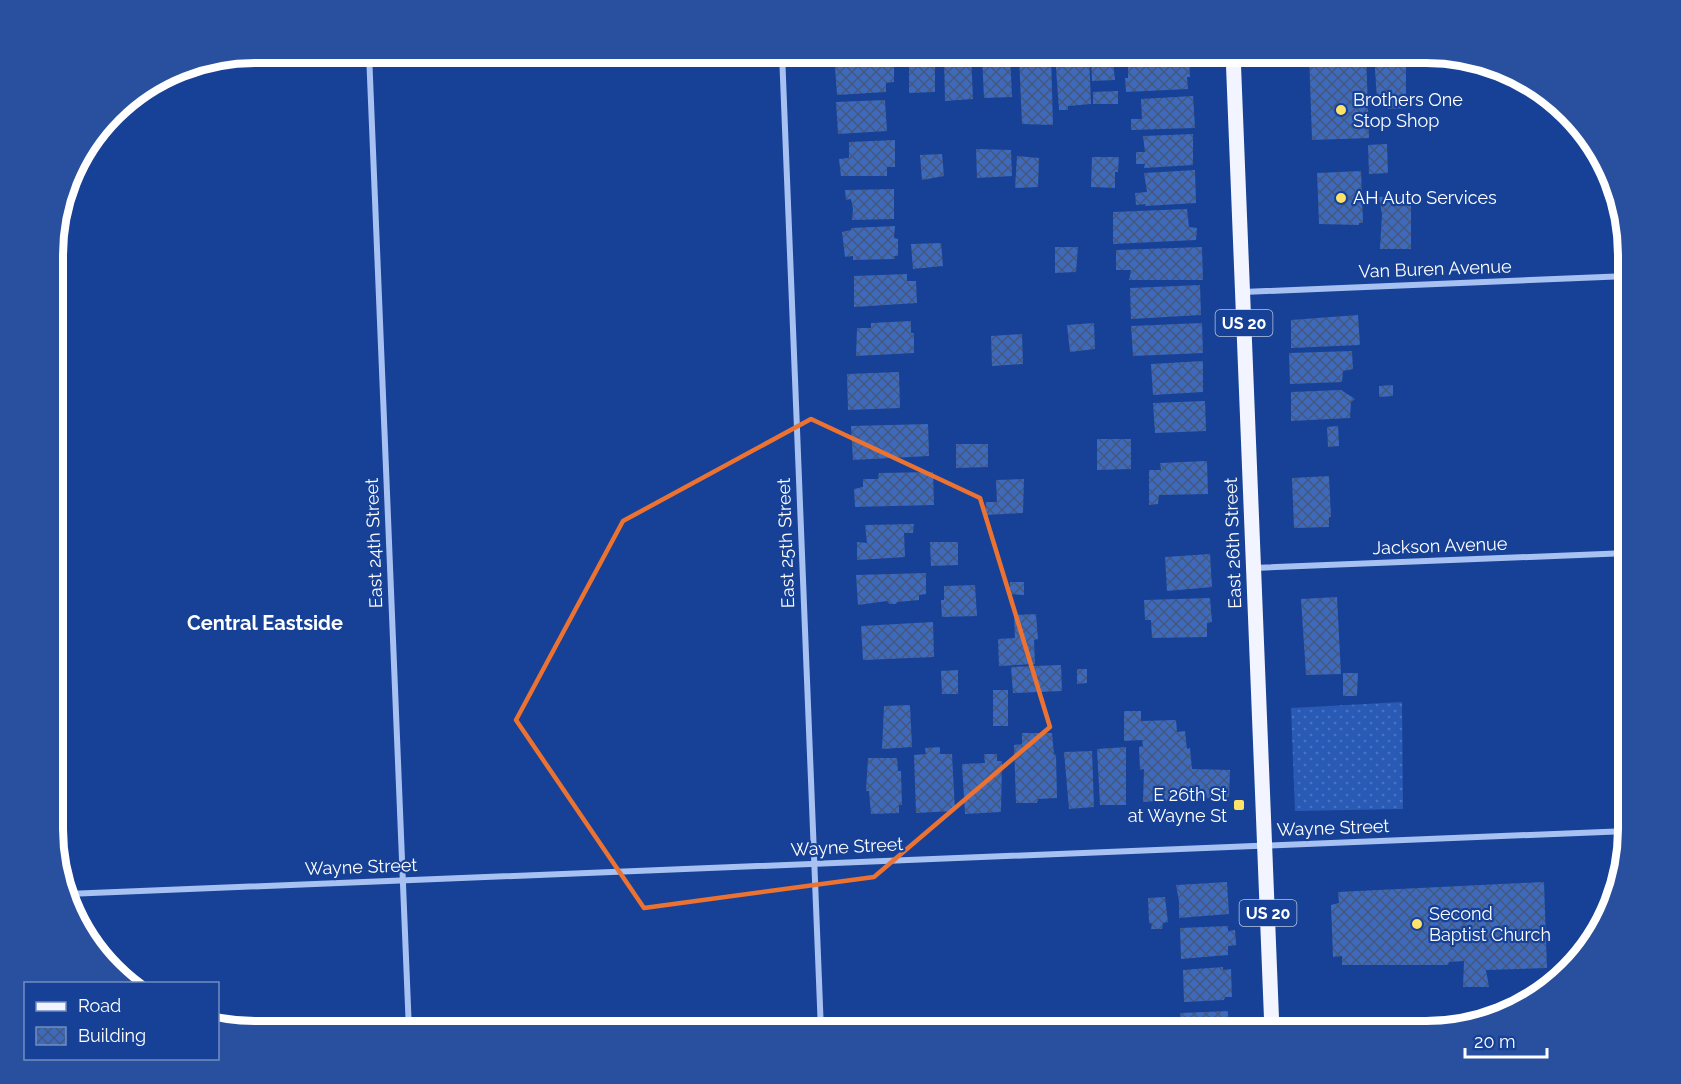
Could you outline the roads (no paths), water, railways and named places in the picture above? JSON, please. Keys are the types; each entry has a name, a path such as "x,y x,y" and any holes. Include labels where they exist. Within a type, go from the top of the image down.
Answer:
{"main road":[{"name":"East 26th Street","path":"1233,63 1272,1021"}],"street":[{"name":"East 24th Street","path":"369,63 409,1021"},
{"name":"East 25th Street","path":"782,63 821,1021"},
{"name":"Van Buren Avenue","path":"1243,292 1618,276"},
{"name":"Jackson Avenue","path":"1254,568 1618,553"},
{"name":"Wayne Street","path":"74,894 1618,831"}],"place":[{"name":"Brothers One Stop Shop","path":"1341,110"},
{"name":"AH Auto Services","path":"1341,198"},
{"name":"E 26th St at Wayne St","path":"1239,805"},
{"name":"Second Baptist Church","path":"1417,924"}],"district":[{"name":"Central Eastside","path":"265,623"}]}
